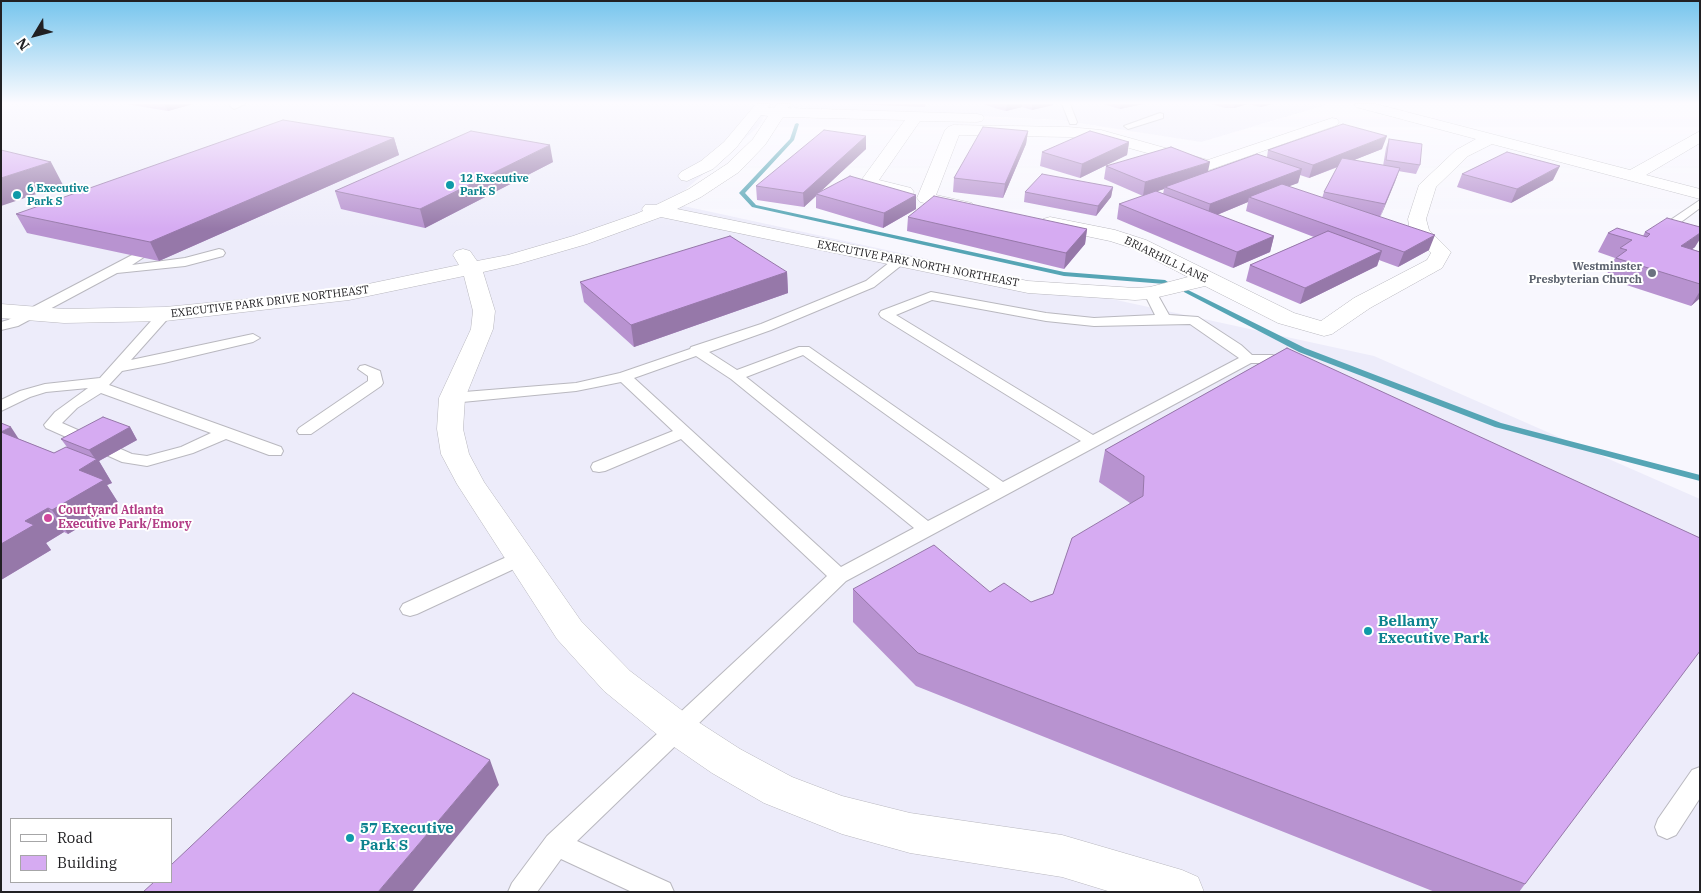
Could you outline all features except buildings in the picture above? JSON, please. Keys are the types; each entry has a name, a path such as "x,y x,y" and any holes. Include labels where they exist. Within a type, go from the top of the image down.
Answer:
{"street":[{"name":"EXECUTIVE PARK DRIVE NORTHEAST","path":"1,296 58,299 177,298 342,276 467,262 496,248 564,229 646,200 707,165 728,146"},
{"name":"EXECUTIVE PARK DRIVE NORTHEAST","path":"646,200 695,193 733,168 755,146"},
{"path":"895,146 869,182 926,198 985,210"},
{"path":"926,198 948,146"},
{"path":"1141,146 1209,165 1264,146"},
{"path":"1161,151 1175,146"},
{"name":"BRIARHILL LANE","path":"1028,218 1116,236 1139,244 1286,318 1324,329 1362,304 1435,264 1441,252 1420,232 1418,219 1428,185 1462,153 1476,146"},
{"path":"1519,146 1700,194"},
{"path":"1632,176 1684,146"},
{"name":"EXECUTIVE PARK DRIVE NORTHEAST","path":"11,318 165,314 349,294 467,262 580,240 643,218 646,200"},
{"name":"EXECUTIVE PARK NORTH NORTHEAST","path":"646,200 899,260 1028,287 1135,294 1150,293 1206,278"},
{"path":"467,262 484,311 482,329 452,398 450,430 454,454 471,484 570,630 618,681 678,729 726,761 778,790 842,815 910,833 1062,856 1182,892"}],"lane":[{"path":"1691,228 1673,223 1700,203"},
{"path":"110,271 186,262 219,253"},
{"path":"1,338 13,331 11,318 58,299 138,257"},
{"path":"452,398 576,387 624,376 766,327 870,284 899,260"},
{"path":"1150,293 1164,319"},
{"path":"1092,441 886,314 931,296 1046,318 1094,322 1164,319 1193,320 1236,348 1248,359"},
{"path":"165,314 103,385 72,405 52,425 128,458 147,461 187,450 225,433"},
{"path":"119,367 164,359 253,338"},
{"path":"696,350 736,376 927,529"},
{"path":"736,376 804,350 1002,489"},
{"path":"521,892 556,844 839,576 1248,359 1272,359 1301,367"},
{"path":"305,431 376,383 376,374 366,369"},
{"path":"624,376 839,576"},
{"path":"1,406 25,394 46,388 103,385 275,451"},
{"path":"598,467 683,432"},
{"path":"410,609 522,558"},
{"path":"1667,826 1700,777"},
{"path":"556,844 661,892"}],"shaded area":[{"path":"1,146 736,146 670,203 1374,356 1700,499 1700,892 1,892"}],"waterway":[{"path":"786,146 742,193 754,206 1064,274 1165,282"},
{"path":"1186,291 1302,350 1498,425 1700,478"}],"place":[{"name":"12 Executive Park S","path":"450,185"},
{"name":"6 Executive Park S","path":"17,195"},
{"name":"Westminster Presbyterian Church","path":"1652,273"},
{"name":"Courtyard Atlanta Executive Park/Emory","path":"48,518"},
{"name":"Bellamy Executive Park","path":"1368,631"},
{"name":"57 Executive Park S","path":"350,838"}]}
